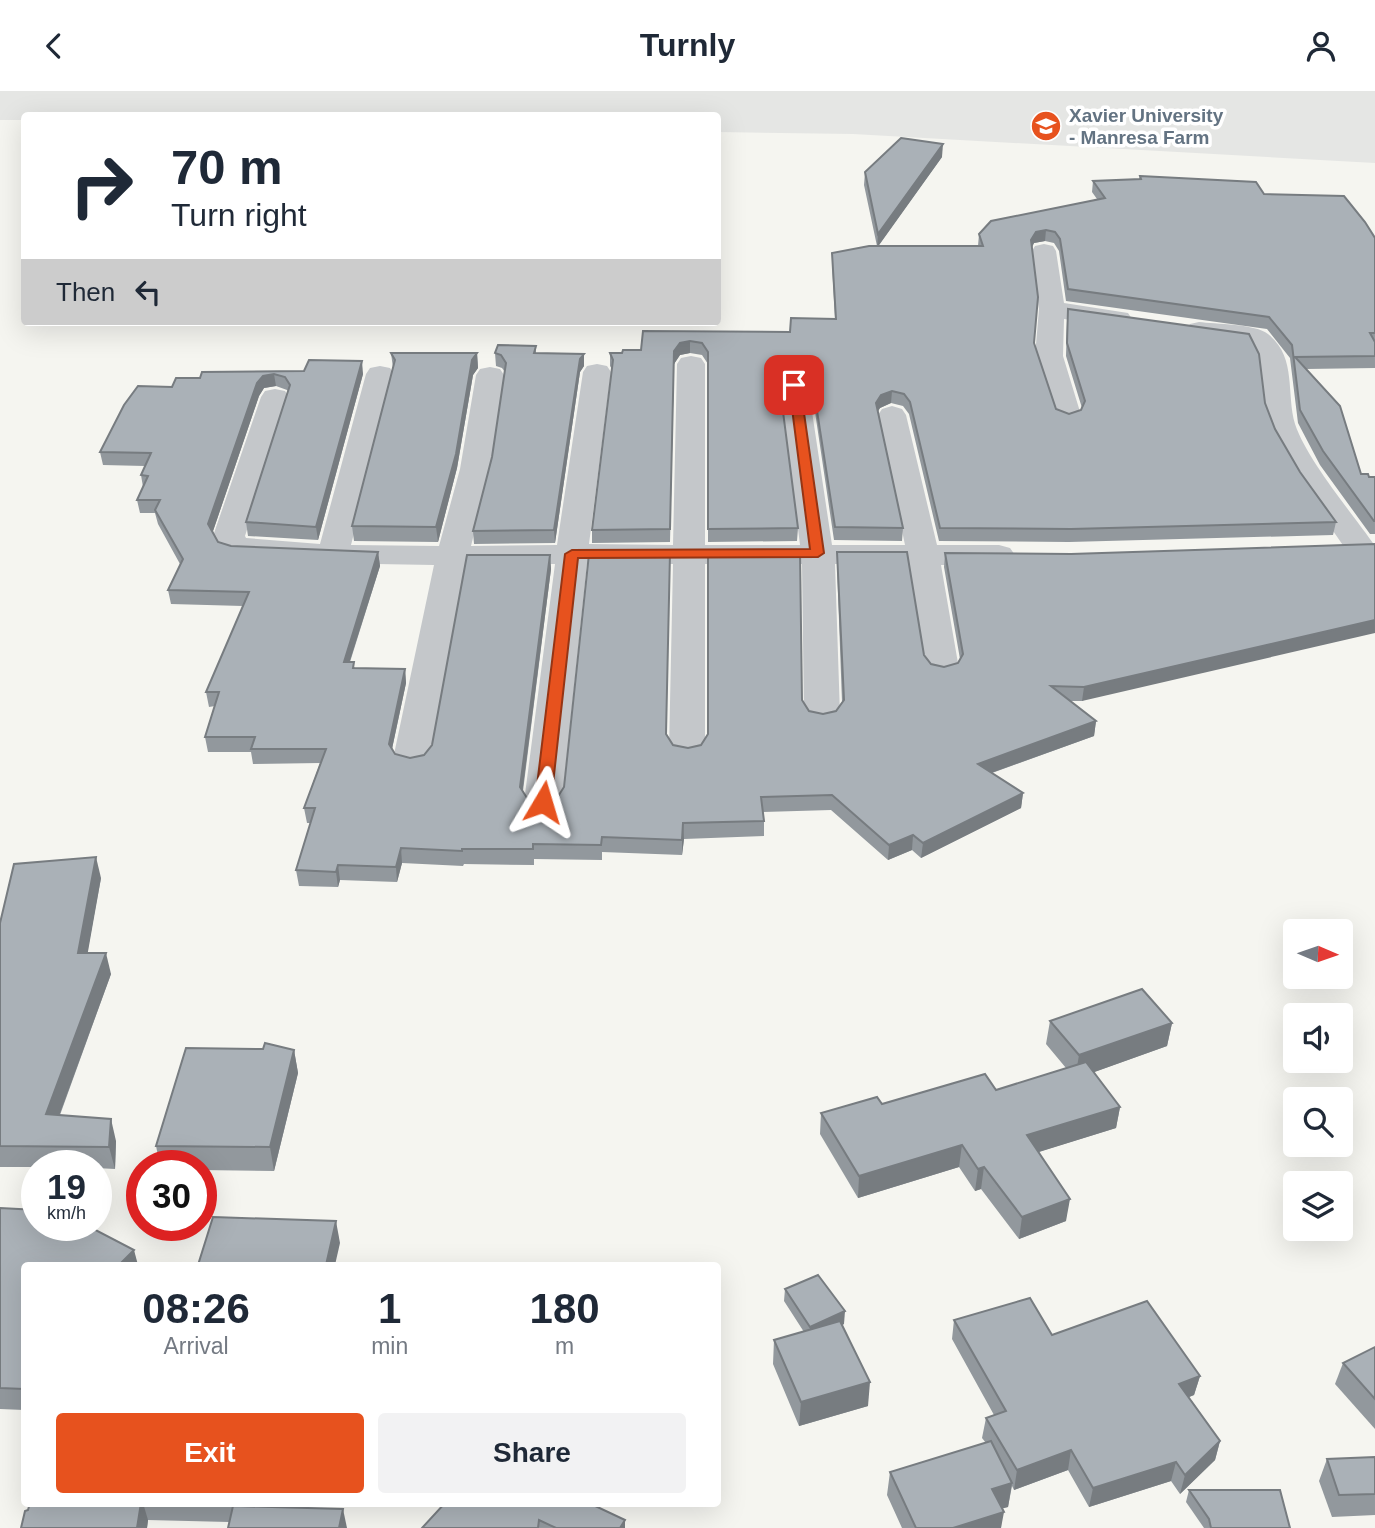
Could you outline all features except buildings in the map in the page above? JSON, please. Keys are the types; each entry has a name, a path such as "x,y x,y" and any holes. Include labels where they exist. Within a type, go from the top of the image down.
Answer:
{"street":[{"path":"1044,251 1052,309 1049,356 1068,415"},
{"path":"1052,309 1142,322"},
{"path":"1180,328 1256,337 1265,346 1273,358 1281,424 1304,467 1367,546"},
{"path":"687,749 691,363"},
{"path":"543,802 572,554 597,372"},
{"path":"333,553 380,374"},
{"path":"412,759 452,557 475,469 490,375"},
{"path":"794,385 818,553 822,715"},
{"path":"275,397 229,536 234,547 452,557 818,553 1029,555"},
{"path":"892,415 923,555 942,669"},
{"path":"1318,548 1367,546"}],"shaded area":[{"name":"Xavier University - Manresa Farm","path":"0,91 1375,91 1375,163 853,134 721,132 721,112 21,112 21,120 0,120"}],"place":[{"name":"Xavier University - Manresa Farm","path":"1046,126"}],"route":[{"path":"543,802 572,554 818,553 794,385"}]}
